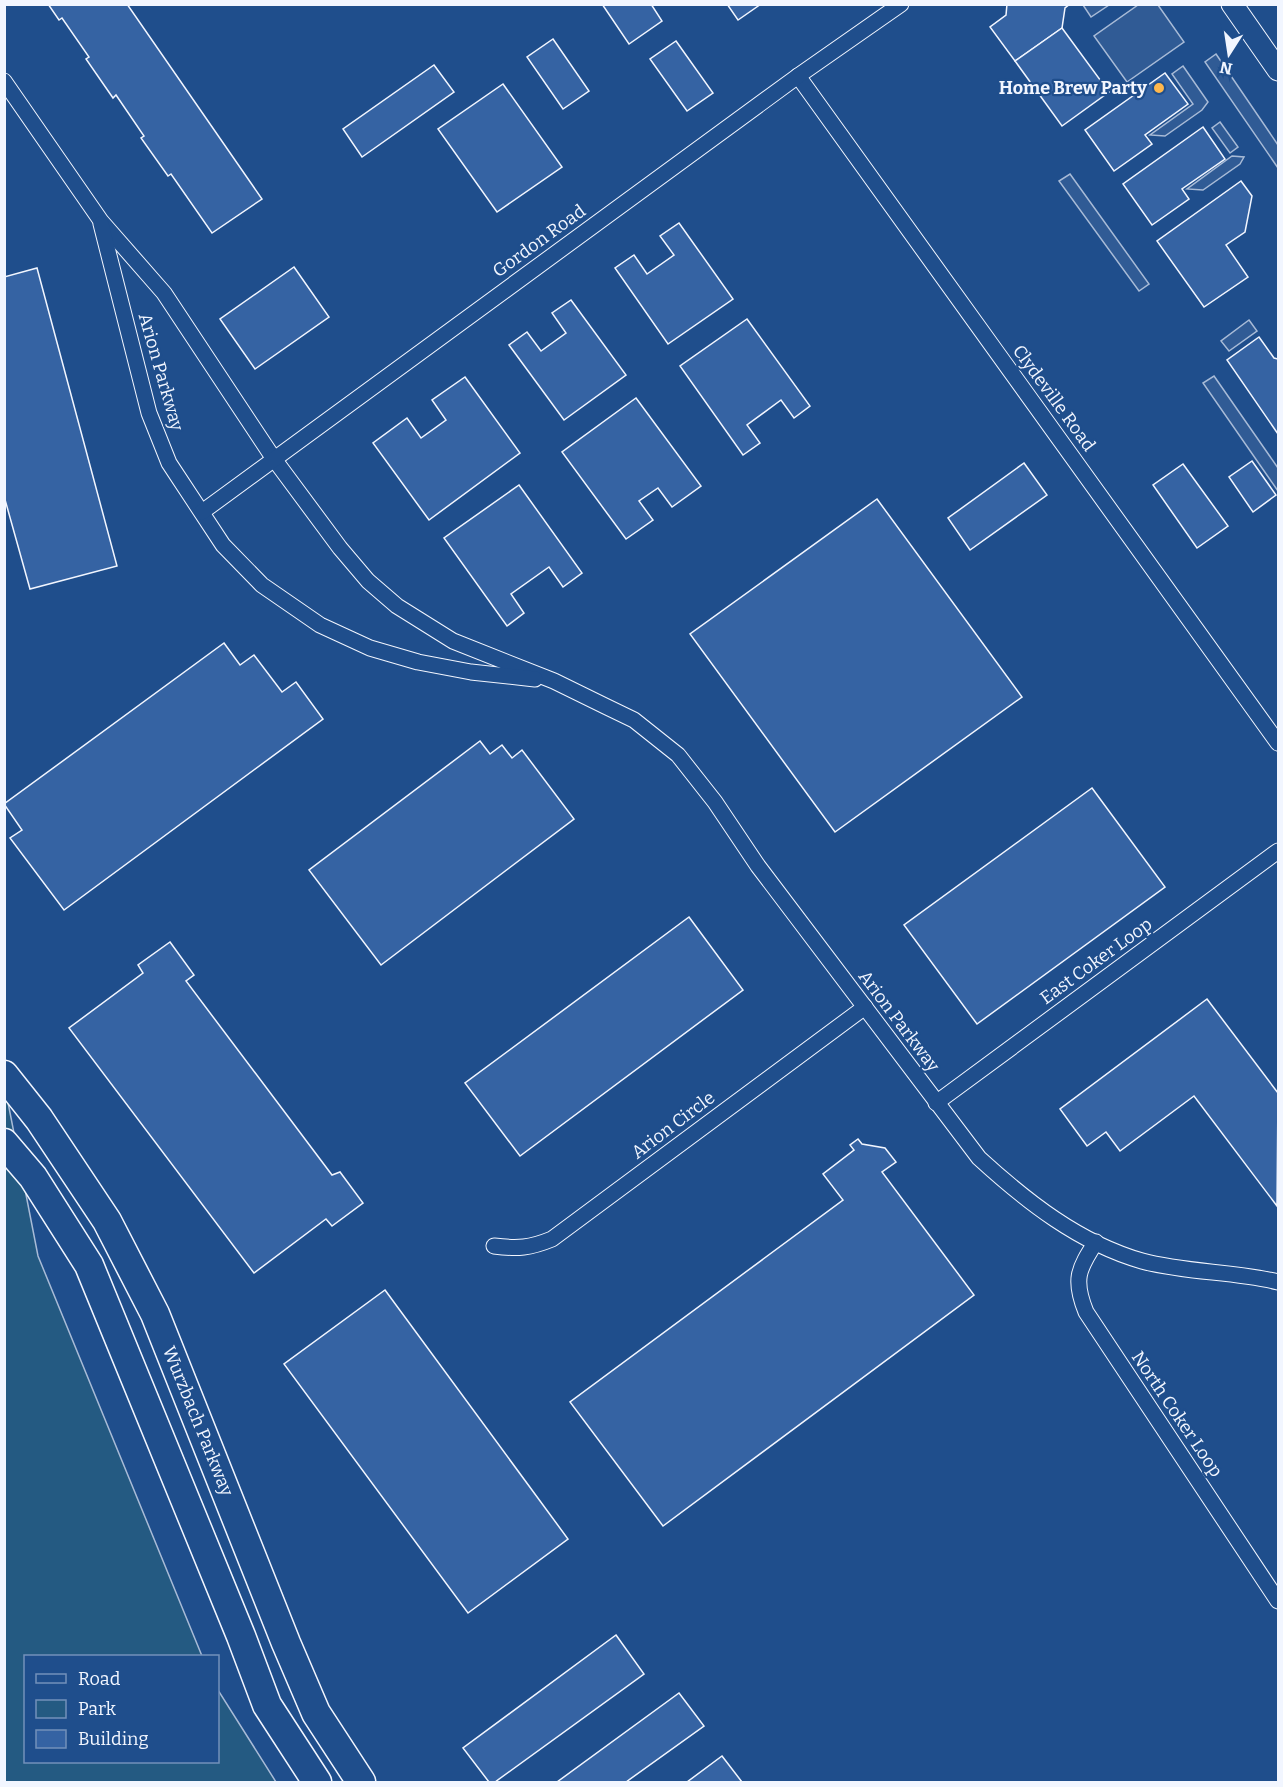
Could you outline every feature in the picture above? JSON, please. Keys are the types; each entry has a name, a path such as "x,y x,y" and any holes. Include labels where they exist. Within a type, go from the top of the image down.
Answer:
{"highway":[{"name":"Wurzbach Parkway","path":"4,1075 39,1119 106,1221 155,1314 286,1644 316,1713 361,1782"},
{"path":"4,1143 33,1177 89,1265 242,1636 267,1705 317,1782"}],"main road":[{"path":"1232,4 1278,69"}],"street":[{"name":"Gordon Road","path":"202,512 798,76 901,4"},
{"name":"Clydeville Road","path":"798,76 1278,743"},
{"name":"Arion Parkway","path":"4,81 101,221 164,293 274,459 340,548 368,581 397,606 453,641 554,681 634,720 678,755 719,807 758,866 979,1158 1018,1193 1042,1210 1096,1242 1141,1261 1258,1277 1278,1282"},
{"name":"Arion Parkway","path":"101,221 149,413 169,463 223,544 262,585 330,629 370,648 418,662 471,672 554,681"},
{"name":"East Coker Loop","path":"936,1103 1278,851"},
{"name":"Arion Circle","path":"494,1246 515,1249 533,1247 552,1239 865,1007"},
{"name":"North Coker Loop","path":"1096,1242 1080,1266 1080,1298 1086,1312 1278,1601"}],"green space":[{"path":"4,1082 38,1256 202,1655 24,1655 24,1763 219,1763 219,1692 276,1782 5,1782"}],"shaded area":[{"path":"1083,5 1109,5 1091,17"},
{"path":"1138,5 1158,5 1184,42 1127,82 1094,36"},
{"path":"1216,54 1278,145 1278,168 1205,62"},
{"path":"1183,66 1208,102 1202,110 1165,136 1150,135 1193,104 1172,74"},
{"path":"1220,122 1238,147 1230,153 1212,128"},
{"path":"1232,156 1244,157 1240,164 1203,190 1187,189"},
{"path":"1070,174 1149,284 1139,291 1059,181"},
{"path":"1249,320 1257,331 1229,351 1221,341"},
{"path":"1214,376 1278,468 1278,491 1203,383"}],"building":[{"path":"48,4 127,4 262,199 212,233 171,174 168,176 141,138 144,136 116,95 113,98 86,59 89,57 62,18 59,20"},
{"path":"602,4 651,4 662,21 629,44"},
{"path":"727,4 761,4 738,20"},
{"path":"1007,4 1070,4 1065,8 1062,28 1015,61 990,27 1006,15"},
{"path":"1062,28 1109,92 1062,126 1015,61"},
{"path":"553,39 589,91 563,109 527,57"},
{"path":"676,41 713,93 687,111 650,59"},
{"path":"434,65 454,92 362,157 343,129"},
{"path":"1165,73 1188,104 1145,135 1152,144 1114,171 1085,130"},
{"path":"503,84 562,167 497,212 438,129"},
{"path":"1203,127 1225,159 1182,189 1189,199 1152,225 1123,184"},
{"path":"1241,181 1252,196 1245,232 1226,245 1248,277 1204,307 1157,241"},
{"path":"679,223 733,299 668,344 615,268 634,255 647,274 674,255 660,236"},
{"path":"294,267 329,317 255,369 220,319"},
{"path":"37,268 117,566 30,589 4,496 4,277"},
{"path":"571,300 626,375 564,420 509,345 527,332 541,351 566,333 552,313"},
{"path":"747,319 810,406 794,418 781,400 747,425 760,443 743,455 680,366"},
{"path":"1259,337 1274,358 1278,359 1278,434 1227,360"},
{"path":"465,377 520,453 429,520 373,443 407,418 421,438 446,420 432,400"},
{"path":"636,398 701,486 672,507 658,488 639,501 653,520 626,539 562,452"},
{"path":"1252,461 1276,495 1253,512 1229,477"},
{"path":"1024,463 1047,495 970,550 948,518"},
{"path":"1183,464 1228,526 1197,548 1153,485"},
{"path":"519,485 582,573 563,587 549,567 511,594 524,613 507,626 444,538"},
{"path":"877,499 1022,697 835,832 690,634"},
{"path":"224,643 240,665 254,655 282,692 296,682 323,719 64,910 10,838 22,830 4,804"},
{"path":"480,741 490,754 502,745 512,758 522,750 574,819 381,965 309,870"},
{"path":"1092,788 1165,887 977,1024 904,925"},
{"path":"689,917 743,990 520,1156 465,1083"},
{"path":"170,942 194,975 186,981 332,1175 340,1172 363,1203 332,1226 326,1219 254,1273 69,1028 143,973 138,965"},
{"path":"1207,999 1278,1093 1277,1206 1194,1096 1120,1151 1106,1132 1087,1146 1060,1109"},
{"path":"858,1139 862,1144 885,1148 896,1162 882,1172 974,1295 663,1526 570,1402 843,1200 823,1174 854,1150 850,1145"},
{"path":"385,1290 568,1539 468,1613 284,1364"},
{"path":"616,1635 644,1674 495,1782 489,1782 463,1748"},
{"path":"679,1693 704,1726 626,1782 557,1782"},
{"path":"722,1756 742,1782 687,1782"}],"place":[{"name":"Home Brew Party","path":"1159,88"}]}
